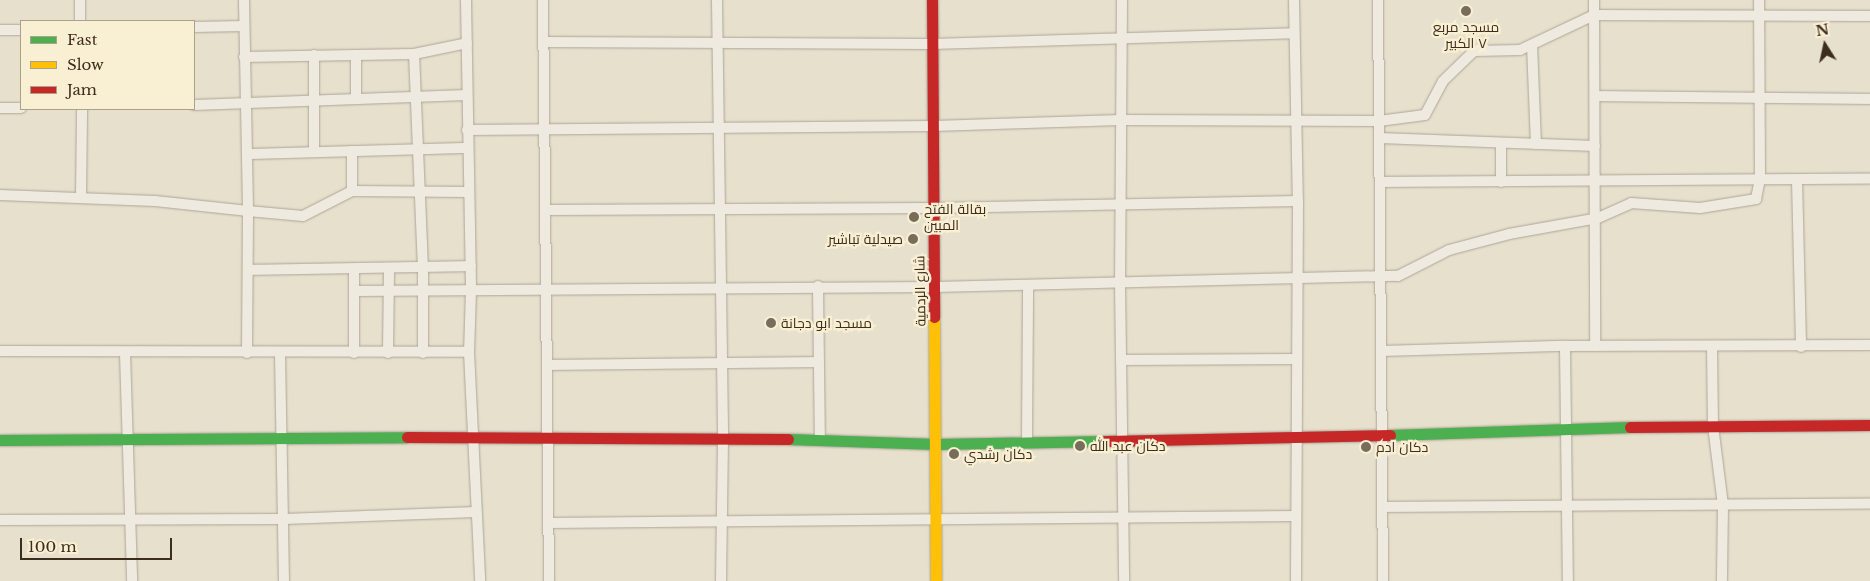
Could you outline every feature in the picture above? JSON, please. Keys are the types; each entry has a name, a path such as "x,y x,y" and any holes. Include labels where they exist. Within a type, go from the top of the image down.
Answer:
{"street":[{"path":"80,0 80,20"},
{"path":"244,0 249,270 247,354"},
{"path":"466,0 467,148 472,290 469,352 480,581"},
{"path":"543,0 549,365 549,581"},
{"path":"717,0 720,210 719,288 723,440 721,581"},
{"name":"شارع الردمية","path":"932,0 936,581"},
{"path":"1122,0 1120,284 1124,581"},
{"path":"1294,0 1298,201 1296,581"},
{"path":"1378,0 1383,581"},
{"path":"1594,0 1596,96 1593,219 1596,346"},
{"path":"354,291 818,286 935,287 1120,284 1402,275 1449,250 1509,234 1593,219 1631,203 1700,208 1753,200 1757,197 1760,179 1758,96 1759,0"},
{"path":"467,130 933,126 1121,120 1379,121 1425,115 1443,81 1474,51 1517,51 1594,15 1870,16"},
{"path":"195,27 244,26"},
{"path":"0,30 20,30"},
{"path":"544,42 932,44 1294,33"},
{"path":"244,57 414,54 467,43"},
{"path":"1532,45 1536,144"},
{"path":"414,54 416,148 423,269 422,353"},
{"path":"314,55 314,152"},
{"path":"356,55 356,99"},
{"path":"195,105 466,95"},
{"path":"1596,96 1870,98"},
{"path":"0,108 20,108"},
{"path":"81,197 82,110"},
{"path":"1379,138 1595,146"},
{"path":"1501,143 1501,182"},
{"path":"247,154 467,148"},
{"path":"352,150 352,191"},
{"path":"1380,182 1870,179"},
{"path":"1797,180 1800,347"},
{"path":"0,196 81,197 303,216 352,191 419,194 469,192"},
{"path":"546,210 934,208 1298,201"},
{"path":"249,270 423,269 471,266"},
{"path":"354,269 354,353"},
{"path":"388,353 389,269"},
{"path":"1027,441 1028,285"},
{"path":"818,286 820,440"},
{"path":"1381,351 1565,346 1800,347 1870,345"},
{"path":"1565,346 1568,581"},
{"path":"1712,346 1713,426 1723,505 1722,581"},
{"path":"0,351 125,354 469,352"},
{"path":"280,353 284,581"},
{"path":"125,354 130,438 132,581"},
{"path":"1121,360 1296,359"},
{"path":"549,365 819,362"},
{"path":"0,440 473,438 549,440 820,440 936,444 1121,439 1297,438 1566,428 1870,425"},
{"path":"1383,507 1870,504"},
{"path":"0,520 284,519 476,512"},
{"path":"548,523 722,520 937,522 1122,517 1296,516"}],"traffic: fast":[{"path":"1390,435 1630,427"},
{"path":"0,440 407,437"},
{"path":"788,439 936,444 1105,441"}],"traffic: slow":[{"path":"934,317 936,581"}],"traffic: jam":[{"path":"932,0 934,317"},
{"path":"1630,427 1870,425"},
{"path":"1105,441 1390,435"},
{"path":"407,437 788,439"}],"place":[{"name":"مسجد مربع ٧ الكبير","path":"1466,11"},
{"name":"بقالة الفتح المبين","path":"914,217"},
{"name":"صيدلية تباشير","path":"913,239"},
{"name":"مسجد ابو دجانة","path":"771,323"},
{"name":"دكان عبد الله","path":"1080,446"},
{"name":"دكان ادم","path":"1366,447"},
{"name":"دكان رشدي","path":"954,454"}]}
